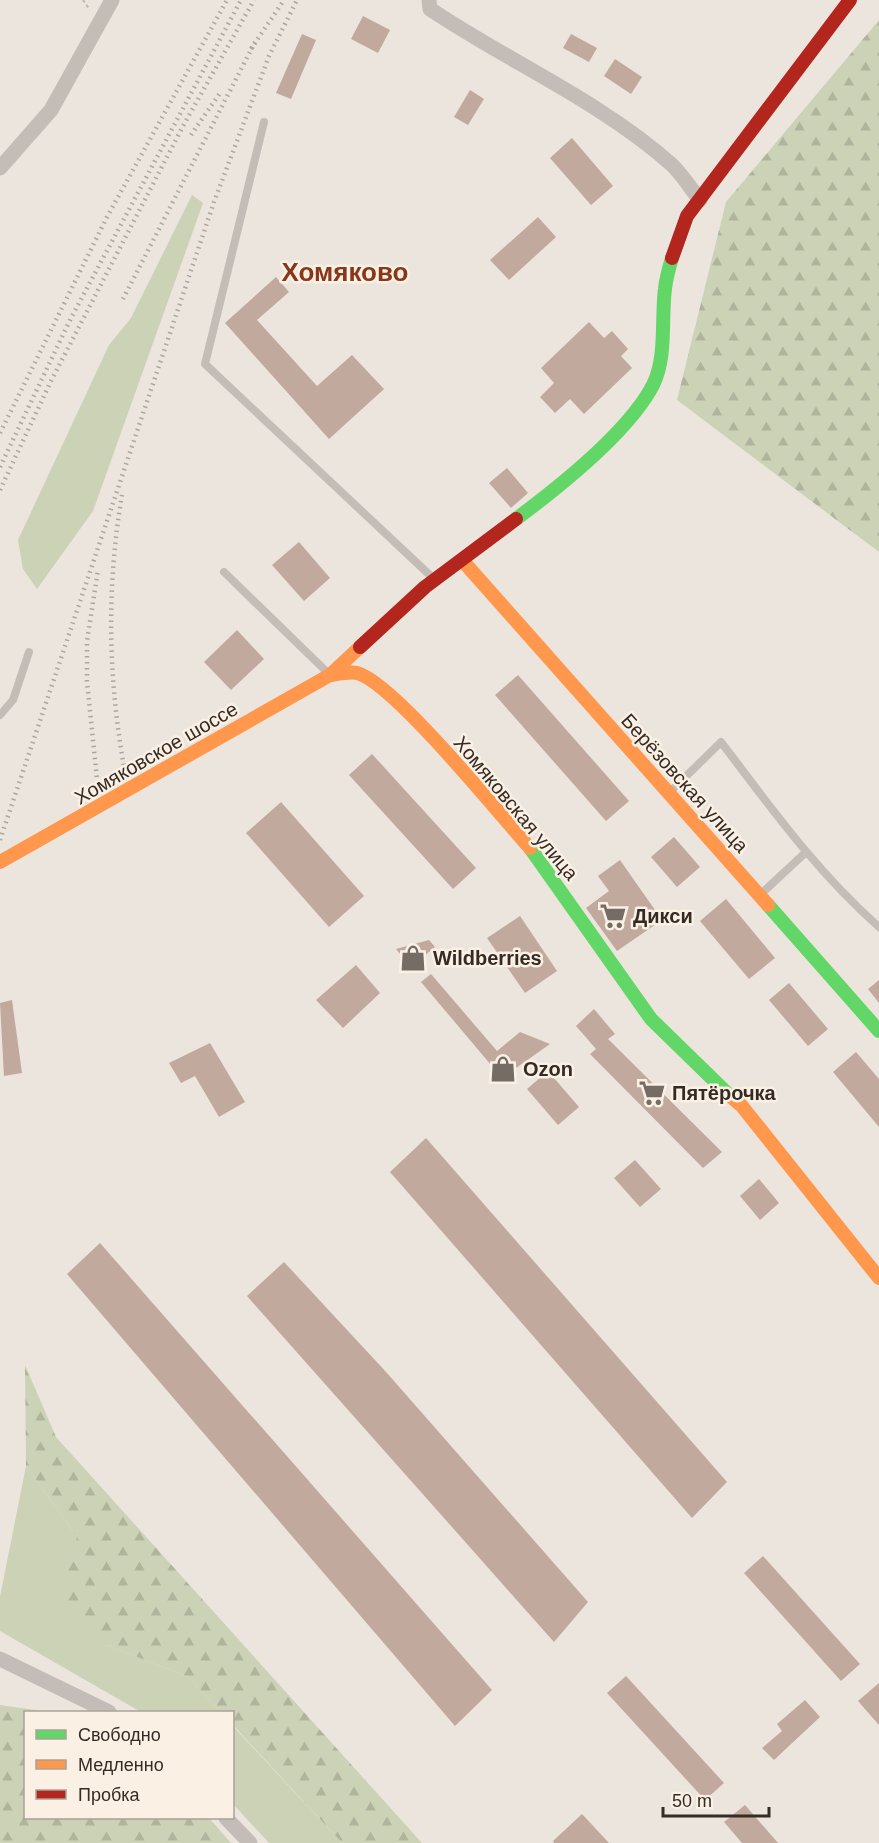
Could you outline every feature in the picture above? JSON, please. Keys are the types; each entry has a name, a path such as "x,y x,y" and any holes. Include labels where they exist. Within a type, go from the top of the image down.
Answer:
{"street":[{"path":"0,168 51,110 112,0"},
{"path":"429,0 430,9 455,26 608,117 673,165 700,200"},
{"path":"330,675 435,580 553,492 624,425 653,384 660,356 665,289 674,247 687,216 850,0"},
{"name":"Берёзовская улица","path":"462,560 879,1031"},
{"name":"Хомяковская улица","path":"330,675 356,672 376,682 418,723 540,860 651,1019 696,1065 741,1105 879,1278"},
{"name":"Хомяковское шоссе","path":"0,862 330,675"},
{"path":"0,1659 105,1711"},
{"path":"227,1819 250,1843"}],"lane":[{"path":"264,122 205,364 435,580"},
{"path":"224,572 330,675"},
{"path":"0,715 14,700 29,652"},
{"path":"669,794 722,742 805,853 847,899 879,927"},
{"path":"759,895 805,853"}],"green space":[{"path":"879,20 879,552 677,400 726,202"},
{"path":"192,195 203,203 93,511 37,589 23,569 18,540 109,345 131,318"},
{"path":"25,1365 56,1437 422,1843 342,1843 234,1726 234,1711 220,1711 188,1677 107,1645 59,1607 77,1537 26,1466"},
{"path":"26,1466 77,1537 107,1645 188,1677 220,1711 139,1711 0,1631 0,1597"},
{"path":"0,1705 42,1711 24,1711 24,1819 210,1819 231,1843 0,1843"},
{"path":"234,1727 342,1843 269,1843 234,1805"}],"building":[{"path":"363,16 390,30 378,53 351,39"},
{"path":"302,34 316,40 291,99 276,93"},
{"path":"571,34 597,48 589,62 563,48"},
{"path":"615,59 642,77 631,94 604,76"},
{"path":"470,90 484,99 468,125 454,117"},
{"path":"572,138 613,186 591,205 550,158"},
{"path":"538,217 556,237 509,280 490,260"},
{"path":"276,277 289,292 257,320 317,386 352,355 384,389 329,439 225,323"},
{"path":"589,322 604,338 612,331 628,349 621,356 632,368 584,414 570,399 555,413 540,397 554,383 541,368"},
{"path":"507,468 528,493 511,508 489,483"},
{"path":"299,542 330,578 304,601 272,565"},
{"path":"237,630 264,659 231,690 204,662"},
{"path":"518,675 629,801 606,821 495,695"},
{"path":"372,754 476,868 453,889 349,775"},
{"path":"281,802 364,896 329,927 246,833"},
{"path":"674,837 700,867 677,887 651,857"},
{"path":"620,860 662,920 617,951 586,908 609,891 598,876"},
{"path":"726,899 775,958 749,979 700,921"},
{"path":"520,916 557,971 525,993 487,938"},
{"name":"Wildberries","path":"429,940 435,947 411,967 396,949"},
{"path":"356,965 380,993 343,1028 316,1000"},
{"path":"431,974 497,1051 520,1032 550,1044 502,1078 421,982"},
{"path":"879,980 879,1003 868,989"},
{"path":"789,983 828,1029 808,1046 769,1000"},
{"path":"12,1000 22,1073 4,1076 0,1003"},
{"path":"594,1009 615,1034 608,1039 722,1152 703,1168 590,1054 596,1049 576,1026"},
{"path":"210,1043 245,1102 219,1117 195,1076 181,1083 169,1063"},
{"path":"856,1052 879,1079 879,1127 833,1072"},
{"path":"548,1071 579,1107 558,1125 527,1089"},
{"path":"426,1138 727,1482 692,1518 390,1172"},
{"path":"635,1160 661,1189 640,1207 614,1178"},
{"path":"759,1179 779,1203 760,1220 740,1196"},
{"path":"100,1243 492,1690 455,1726 67,1274"},
{"path":"284,1262 387,1373 588,1602 554,1642 247,1296"},
{"path":"763,1556 860,1664 841,1681 744,1573"},
{"path":"626,1676 724,1783 705,1800 607,1693"},
{"path":"879,1683 879,1725 858,1701"},
{"path":"805,1700 820,1717 774,1760 762,1748 782,1731 777,1724"},
{"path":"745,1805 778,1843 742,1843 724,1822"},
{"path":"582,1814 609,1843 554,1843 553,1841"}],"railway":[{"path":"0,433 107,217 227,0"},
{"path":"0,467 71,318 241,0"},
{"path":"0,490 51,381 183,126 254,0"},
{"path":"251,49 284,0"},
{"path":"0,840 214,202 269,56 297,0"},
{"path":"123,299 255,42"},
{"path":"191,135 220,93"},
{"path":"122,495 113,565 111,636 116,707 126,777"},
{"path":"98,570 87,641 87,681 98,789"}],"traffic: fast":[{"path":"516,519 572,475 610,440 642,403 653,385 660,362 665,289 672,258"},
{"path":"530,848 651,1019 729,1095"},
{"path":"768,905 879,1031"}],"traffic: slow":[{"path":"462,560 768,905"},
{"path":"0,862 330,675 360,647"},
{"path":"330,675 357,673 374,682 395,700 446,752 530,848"},
{"path":"729,1095 741,1105 879,1278"}],"traffic: jam":[{"path":"672,258 687,216 850,0"},
{"path":"360,647 425,587 516,519"}],"place":[{"name":"Дикси","path":"613,916"},
{"name":"Wildberries","path":"413,958"},
{"name":"Ozon","path":"503,1069"},
{"name":"Пятёрочка","path":"652,1093"}],"district":[{"name":"Хомяково","path":"345,272"}]}
